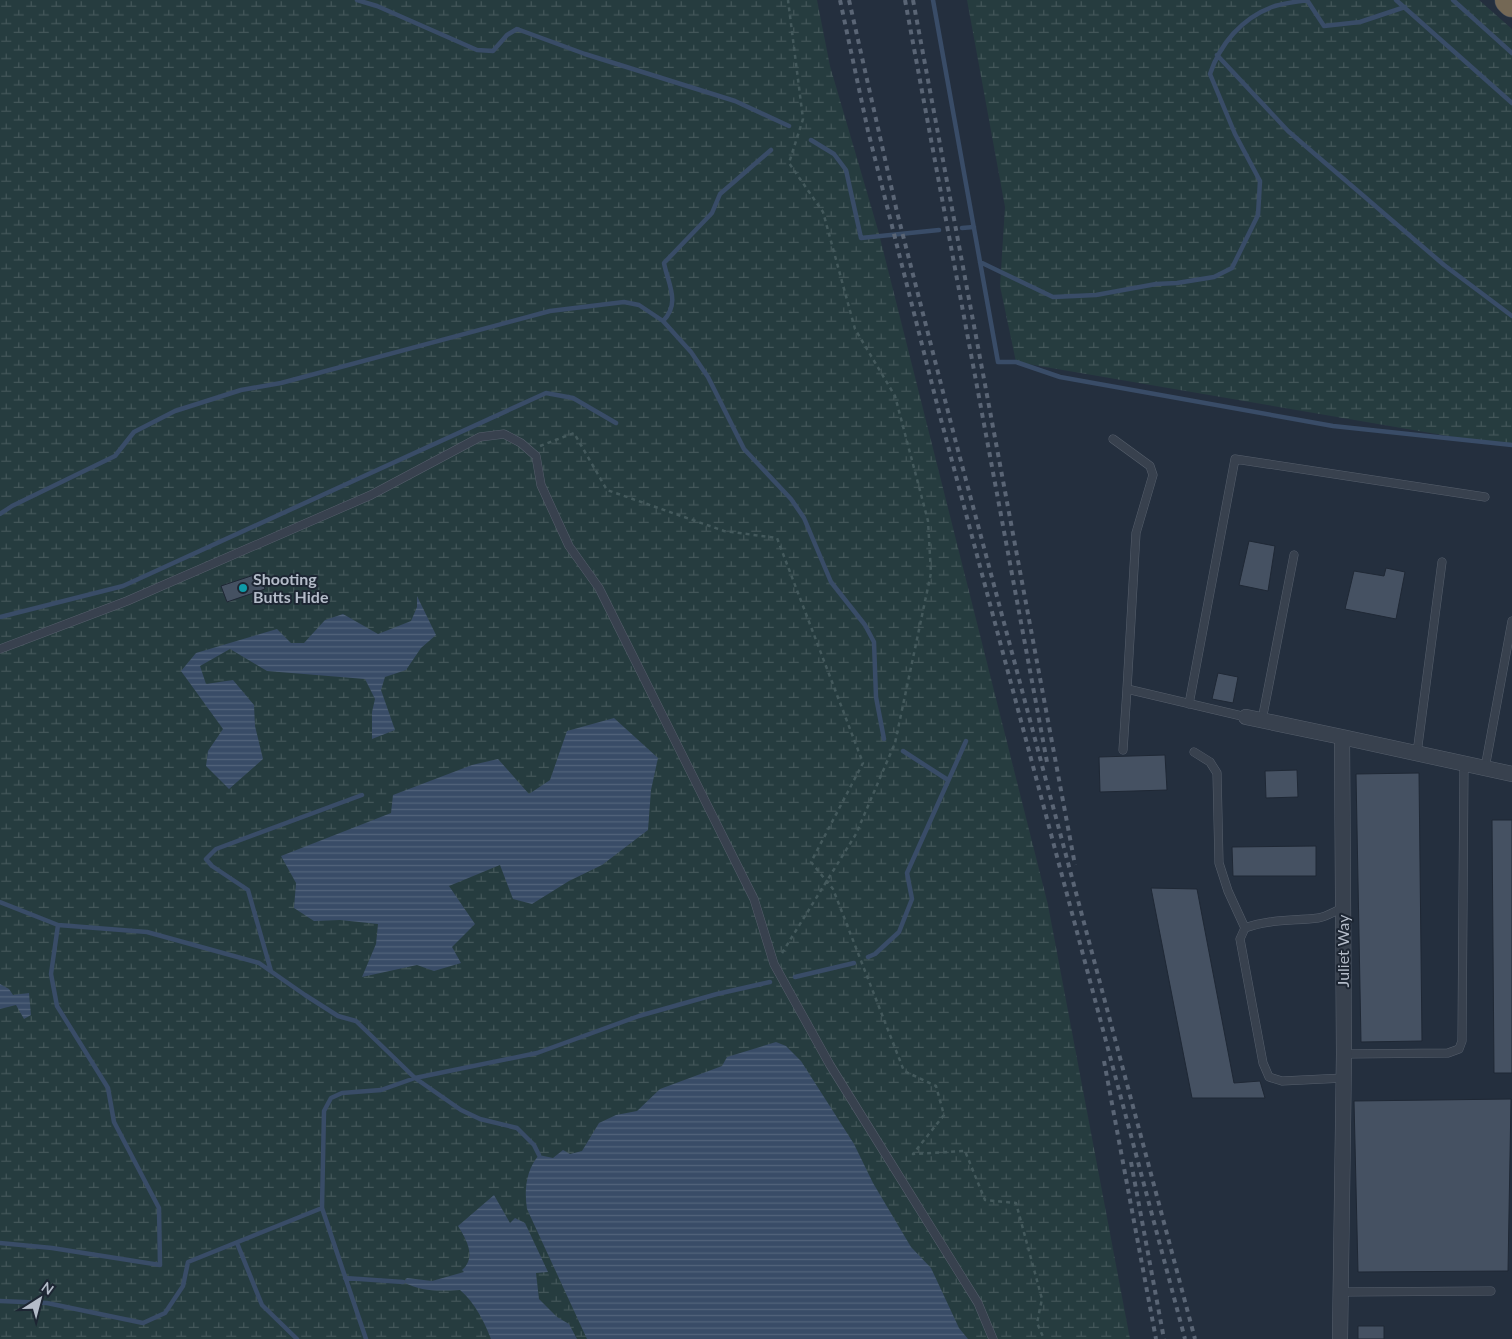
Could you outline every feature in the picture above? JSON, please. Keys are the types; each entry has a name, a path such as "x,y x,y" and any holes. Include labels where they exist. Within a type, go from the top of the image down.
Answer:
{"highway":[{"path":"1509,0 1512,3"}],"street":[{"path":"1246,717 1512,774"},
{"name":"Juliet Way","path":"1340,1339 1344,1078 1342,737"}],"lane":[{"path":"0,649 127,601 371,495 480,437 504,434 530,451 536,456 541,485 568,546 599,588 754,899 774,964 830,1065 978,1303 993,1339"},
{"path":"1113,439 1150,466 1153,475 1136,533 1123,750"},
{"path":"1189,704 1235,459 1485,497"},
{"path":"1262,720 1294,555"},
{"path":"1418,753 1442,562"},
{"path":"1485,768 1512,621"},
{"path":"1127,689 1246,717"},
{"path":"1194,752 1210,762 1218,773 1219,863 1228,891 1245,928 1240,939 1263,1063 1269,1076 1282,1081 1344,1078"},
{"path":"1344,1054 1448,1053 1458,1049 1462,1041 1464,763"},
{"path":"1245,928 1273,921 1320,918 1343,908"},
{"path":"1341,1292 1491,1291"}],"path":[{"path":"774,964 827,883 856,834 895,743 931,573 928,521 895,396 854,329 823,212 790,163 803,119 788,0"},
{"path":"530,451 574,433 607,490 724,531 777,538 863,763 811,862 833,890 904,1071 936,1086 944,1115 912,1154 965,1151 985,1200 1016,1203 1042,1299 1037,1323 1044,1339"}],"green space":[{"path":"0,0 817,0 830,66 878,230 1048,905 1130,1339 0,1339"},
{"path":"967,0 1479,0 1512,29 1512,447 1016,362 1000,286 1005,207"}],"water":[{"path":"417,596 436,635 421,648 406,670 385,677 381,690 395,730 372,739 372,712 375,699 365,679 267,671 230,649 200,666 206,684 233,680 254,705 255,726 263,759 229,789 206,766 208,751 223,729 181,671 196,653 277,629 291,643 304,643 325,620 343,614 378,634 411,621 417,607"},
{"path":"614,718 658,758 651,790 648,830 602,865 569,881 532,904 513,899 500,865 449,886 475,924 452,947 461,963 434,971 417,965 362,977 376,944 378,924 340,920 314,921 294,908 296,883 281,856 391,813 393,795 472,765 498,759 529,794 550,780 567,731"},
{"path":"0,984 9,989 13,995 29,993 31,1015 24,1019 16,1005 0,1009"},
{"path":"776,1042 786,1046 801,1061 854,1144 873,1183 911,1247 931,1268 959,1328 968,1339 587,1339 527,1209 527,1180 531,1167 539,1155 553,1158 563,1150 570,1154 582,1151 599,1123 616,1115 637,1111 660,1089 722,1066 727,1057"},
{"path":"494,1195 510,1223 515,1218 525,1223 548,1272 536,1273 539,1299 557,1317 569,1324 577,1339 491,1339 478,1313 460,1290 438,1291 424,1289 403,1282 407,1278 432,1281 464,1272 462,1270 469,1259 469,1248 458,1226"}],"building":[{"path":"1249,541 1275,546 1268,591 1239,585"},
{"path":"1386,568 1405,572 1396,619 1345,609 1354,571 1384,576"},
{"name":"Shooting Butts Hide","path":"260,573 265,589 227,602 221,586"},
{"path":"1218,673 1238,677 1233,703 1212,699"},
{"path":"1165,755 1167,790 1100,792 1099,757"},
{"path":"1297,770 1298,797 1266,798 1265,771"},
{"path":"1419,773 1422,1041 1361,1042 1356,774"},
{"path":"1492,820 1512,820 1512,1073 1494,1073"},
{"path":"1316,846 1316,876 1233,876 1232,847"},
{"path":"1151,888 1197,889 1234,1083 1260,1081 1265,1098 1192,1098"},
{"path":"1511,1099 1508,1271 1358,1272 1354,1101"},
{"path":"1358,1326 1384,1326 1384,1339 1358,1339"}],"waterway":[{"path":"357,0 377,6 477,50 493,51 507,35 517,29 585,54 735,101 789,126"},
{"path":"933,0 998,362 1016,362 1060,377 1333,426 1512,445"},
{"path":"980,262 1053,297 1096,295 1156,284 1177,283 1214,277 1232,268 1258,215 1260,181 1235,134 1210,74 1220,52 1242,25 1272,7 1307,0 1324,26 1360,22 1405,7"},
{"path":"1396,0 1512,103"},
{"path":"1453,0 1512,53"},
{"path":"1217,55 1288,131 1444,265 1512,316"},
{"path":"811,140 834,154 846,170 861,238 939,230"},
{"path":"663,321 668,314 672,300 664,263 712,213 720,194 771,150"},
{"path":"962,228 974,227"},
{"path":"0,514 12,506 115,456 134,432 175,411 241,390 281,383 550,311 624,302 639,305 663,321 691,352 708,377 744,449 791,499 804,518 831,582 865,625 874,642 876,697 884,739"},
{"path":"0,617 123,586 546,393 573,398 616,423"},
{"path":"868,957 875,954 899,932 912,899 907,873 966,741"},
{"path":"903,751 948,780"},
{"path":"271,971 248,890 212,866 206,859 216,849 362,795"},
{"path":"0,902 58,925 147,932 259,963 338,1016 356,1021 415,1078 461,1110 480,1119 517,1128 534,1145 539,1155"},
{"path":"0,1243 52,1248 160,1265 159,1208 114,1122 108,1088 57,1006 51,974 58,925"},
{"path":"795,977 854,963"},
{"path":"0,1301 47,1303 143,1323 165,1313 183,1286 188,1262 322,1208 324,1111 331,1098 342,1093 381,1090 415,1078 537,1053 639,1016 717,994 770,982"},
{"path":"322,1208 366,1339"},
{"path":"237,1243 262,1305 297,1339"},
{"path":"345,1278 403,1282"}],"railway":[{"path":"840,0 868,131 939,412 1185,1339"},
{"path":"849,0 897,212 955,439 1195,1339"},
{"path":"905,0 1047,762"},
{"path":"913,0 1075,865"},
{"path":"1104,1061 1156,1339"},
{"path":"1131,1162 1164,1339"}],"place":[{"name":"Shooting Butts Hide","path":"243,588"}]}
